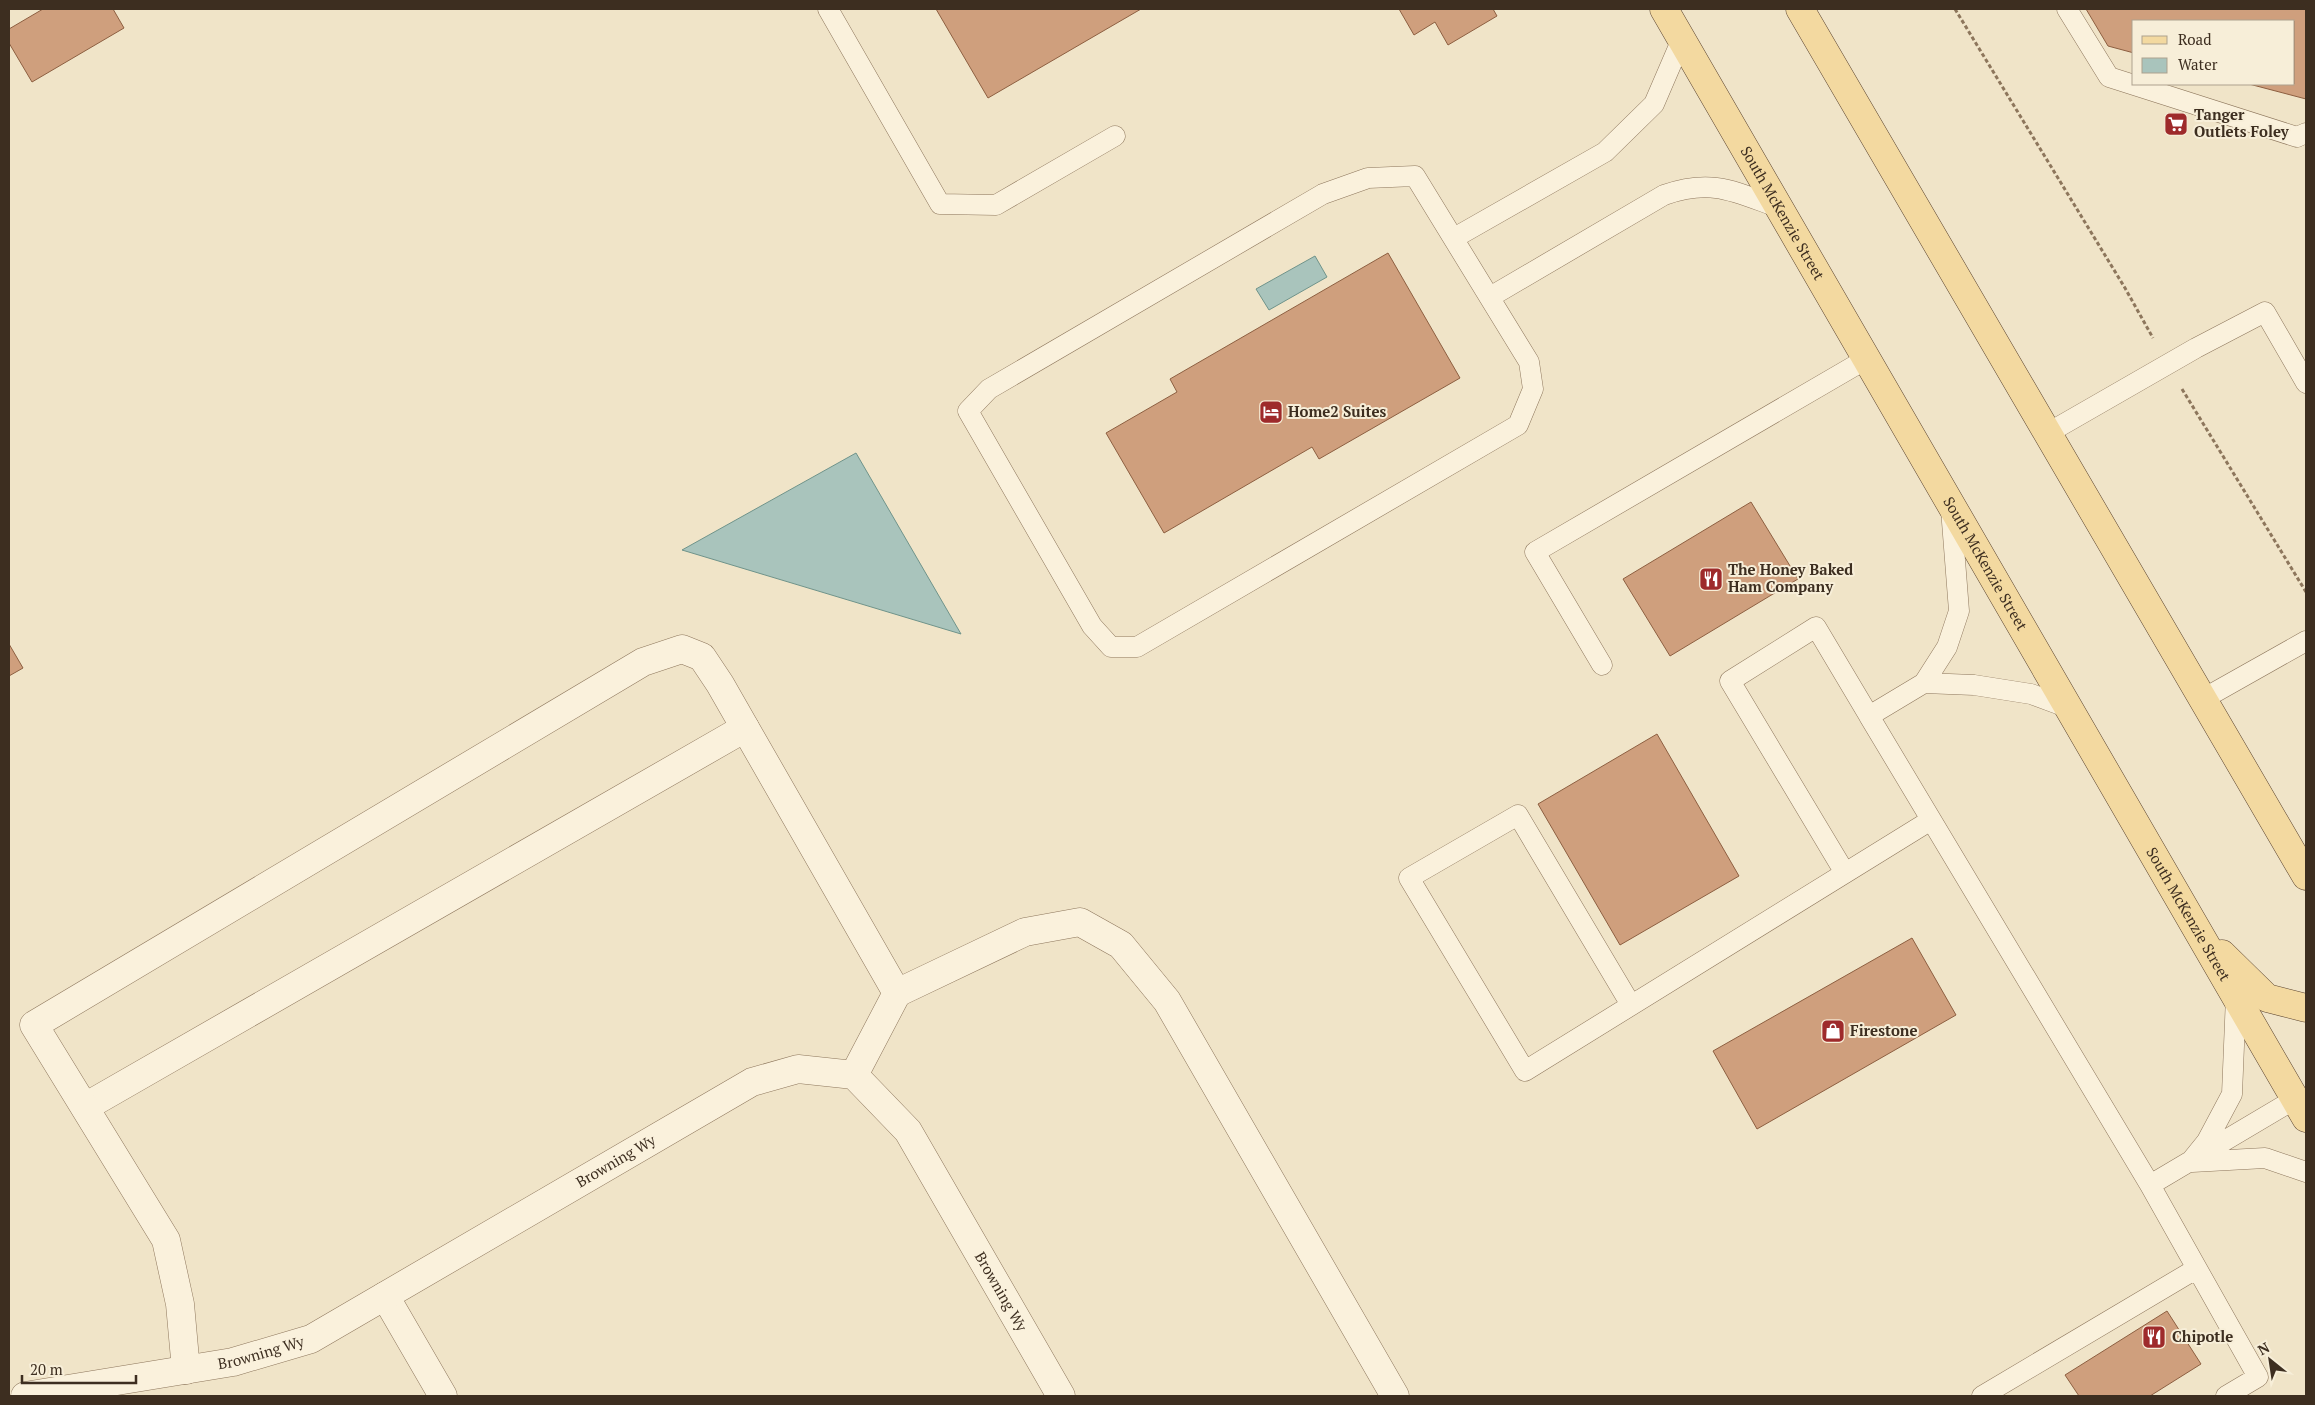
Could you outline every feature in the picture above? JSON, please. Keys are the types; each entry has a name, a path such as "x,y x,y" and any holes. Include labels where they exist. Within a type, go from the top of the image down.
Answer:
{"main road":[{"name":"South McKenzie Street","path":"1664,9 1868,358 2236,997 2303,1105"},
{"path":"1800,9 2306,876"},
{"path":"2198,930 2267,998 2306,1008"}],"street":[{"path":"186,1370 180,1304 166,1240 34,1025 643,662 682,649 702,657 897,993"},
{"path":"85,1107 744,728"},
{"path":"854,1075 897,993 1025,932 1080,922 1122,945 1166,1001 1394,1396"},
{"name":"Browning Wy","path":"25,1396 233,1362 311,1339 752,1082 798,1069 854,1075 908,1131 1061,1396"},
{"path":"385,1296 443,1396"}],"lane":[{"path":"828,9 940,204 996,205 1115,136"},
{"path":"2067,9 2109,77 2132,84"},
{"path":"1454,238 1605,152 1654,104 1682,39"},
{"path":"2134,85 2297,137 2306,133"},
{"path":"1415,176 1454,238 1529,362 1533,388 1518,424 1137,647 1111,647 1092,626 968,412 989,389 1323,194 1368,178 1415,176"},
{"path":"1490,297 1664,195 1686,188 1724,188 1780,208"},
{"path":"2048,433 2167,364 2265,312 2306,383"},
{"path":"1602,664 1535,552 1868,358"},
{"path":"1869,716 1924,684 1947,647 1959,611 1951,502"},
{"path":"1845,873 1730,681 1816,627 2150,1185 2258,1377 2226,1396"},
{"path":"2203,699 2306,640"},
{"path":"1924,684 1974,685 2031,694 2069,708"},
{"path":"1631,1005 1518,815 1409,878 1525,1071 1931,820"},
{"path":"2190,1162 2207,1141 2232,1094 2236,997"},
{"path":"2150,1185 2190,1162 2303,1105"},
{"path":"2190,1162 2265,1158 2306,1172"},
{"path":"1982,1396 2196,1269"}],"path":[{"path":"1955,9 2125,288 2167,364 2306,592"}],"water":[{"path":"1315,256 1327,277 1269,310 1256,289"},
{"path":"856,453 961,634 682,550"}],"building":[{"path":"43,9 113,9 124,28 32,82 9,43 9,29"},
{"path":"936,9 1141,9 988,98"},
{"path":"1399,9 1493,9 1497,16 1448,45 1435,22 1414,35"},
{"path":"2086,9 2306,9 2306,99 2253,85 2295,85 2295,20 2132,20 2132,52 2108,46"},
{"name":"Home2 Suites","path":"1388,253 1460,378 1319,459 1312,447 1164,533 1106,433 1177,392 1170,379"},
{"name":"The Honey Baked Ham Company","path":"1751,502 1798,579 1670,656 1623,579"},
{"path":"9,644 23,668 9,676"},
{"path":"1657,734 1739,876 1620,945 1538,804"},
{"path":"1912,938 1956,1015 1757,1129 1713,1051"},
{"name":"Chipotle","path":"2167,1311 2201,1364 2150,1396 2079,1396 2065,1375"}],"place":[{"name":"Tanger Outlets Foley","path":"2176,124"},
{"name":"Home2 Suites","path":"1271,412"},
{"name":"The Honey Baked Ham Company","path":"1711,579"},
{"name":"Firestone","path":"1833,1031"},
{"name":"Chipotle","path":"2154,1337"}]}
